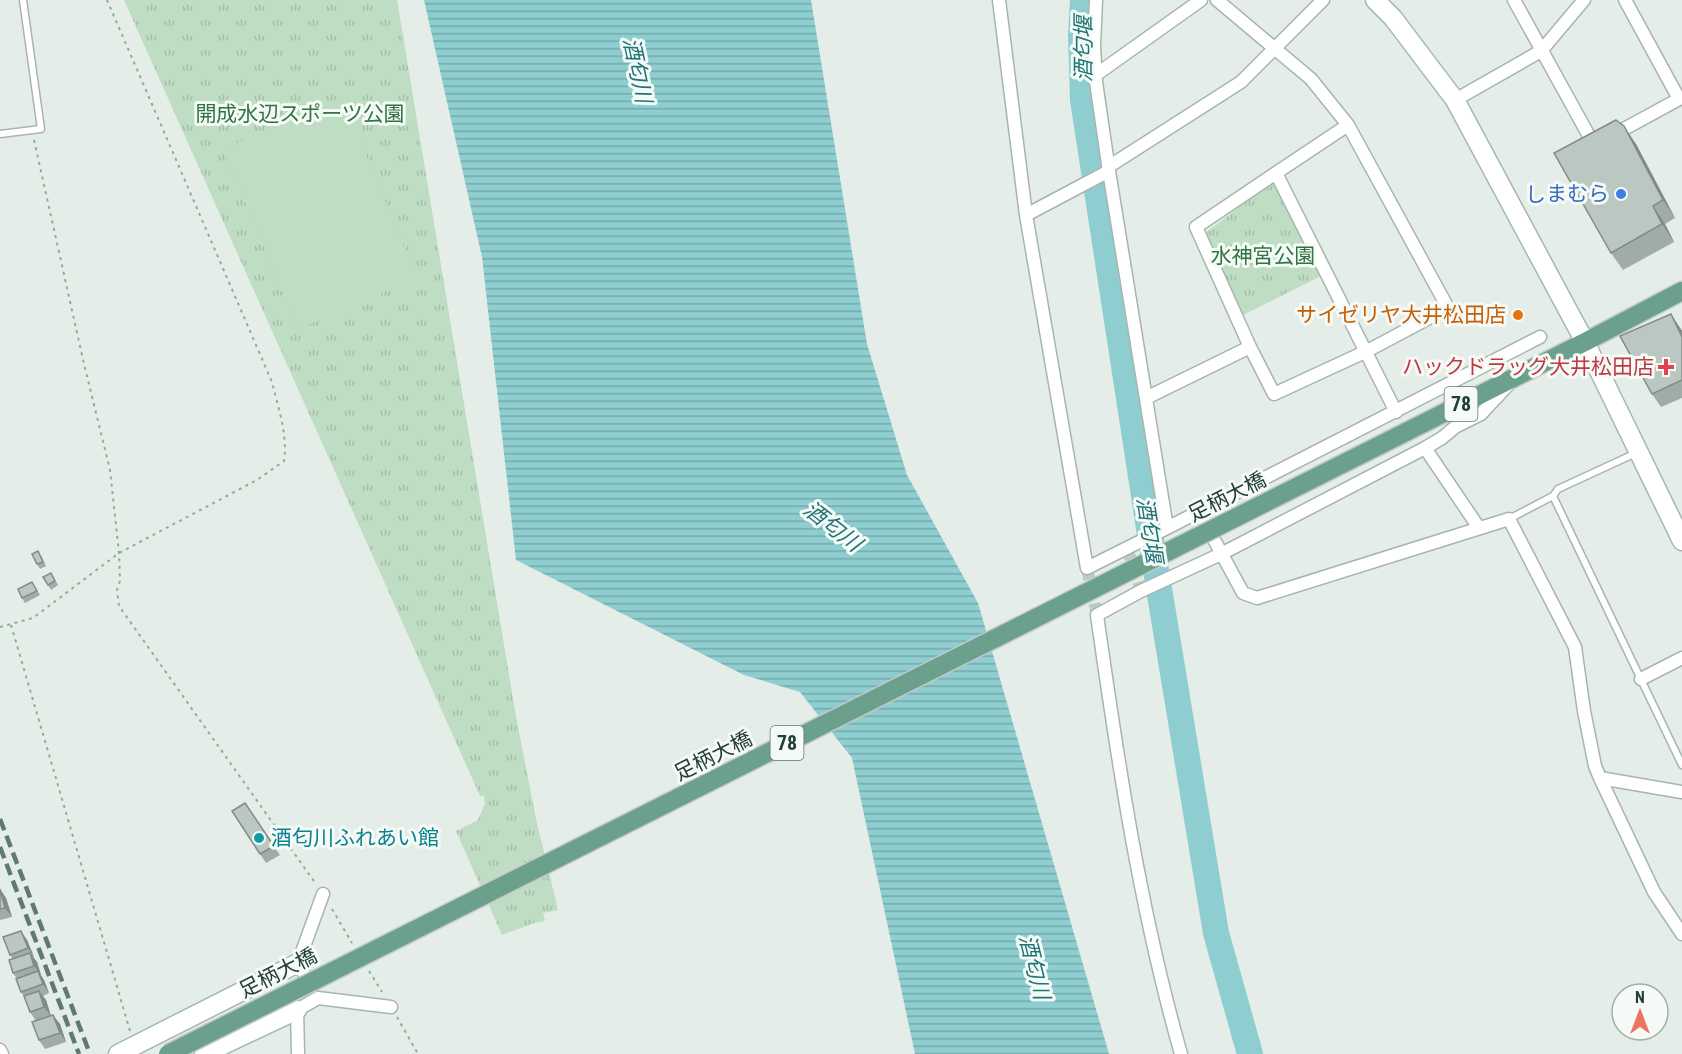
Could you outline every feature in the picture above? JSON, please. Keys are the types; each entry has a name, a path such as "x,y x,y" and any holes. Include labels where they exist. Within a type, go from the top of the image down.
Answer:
{"main road":[{"name":"78","path":"1516,377 1682,291"},
{"name":"足柄大橋","path":"168,1054 1516,377"}],"street":[{"path":"999,0 1026,216 1087,568 1540,337"},
{"path":"1096,0 1094,46 1102,174 1146,398 1163,530"},
{"path":"1097,74 1201,0"},
{"path":"1217,0 1311,79 1348,125 1448,308 1367,351 1274,394 1250,347 1196,227 1348,125"},
{"path":"1026,216 1102,174 1241,82 1323,0"},
{"path":"1376,0 1400,25 1455,100 1585,342 1682,541"},
{"path":"1514,0 1594,145 1681,98 1624,0"},
{"path":"1455,100 1541,51 1584,0"},
{"path":"1276,173 1396,412"},
{"path":"1146,398 1250,347"},
{"path":"1181,1054 1164,994 1139,879 1116,750 1097,615 1159,582 1221,554 1425,448 1455,427 1481,414 1516,377"},
{"path":"1425,448 1479,528"},
{"path":"1199,512 1243,593 1257,598 1509,519 1575,646 1594,766 1654,892 1682,934"},
{"path":"1641,679 1682,658"},
{"path":"1600,778 1682,792"},
{"path":"118,1054 298,963 323,894"},
{"path":"298,963 318,998"},
{"path":"212,1050 318,998 391,1007"},
{"path":"297,1010 298,1054"},
{"path":"0,1050 2,1054"}],"lane":[{"path":"0,134 41,129 23,0"},
{"path":"1509,519 1553,496 1558,489 1639,452"},
{"path":"1553,496 1682,765"}],"path":[{"path":"0,627 33,618 118,553 257,480 284,461 282,424 272,382 107,0"},
{"path":"32,130 76,331 110,470 120,581 117,590 119,606 323,894 354,946"},
{"path":"11,625 130,1031"},
{"path":"366,966 418,1054"}],"green space":[{"name":"開成水辺スポーツ公園","path":"124,0 397,0 515,711 536,819 558,910 543,913 545,921 502,935 456,831 478,820 485,804 484,795 480,796"},
{"path":"342,97 417,278 298,329 223,149"},
{"name":"水神宮公園","path":"1272,182 1323,275 1243,315 1205,233"}],"water":[{"name":"酒匂川","path":"424,0 811,0 867,344 907,475 978,603 1109,1054 915,1054 852,758 800,692 744,675 516,560 482,257"}],"building":[{"name":"しまむら","path":"1616,120 1624,126 1663,200 1653,206 1662,224 1611,253 1554,153"},
{"path":"1671,314 1682,337 1682,380 1652,394 1620,336"},
{"path":"38,551 43,562 37,564 32,554"},
{"path":"51,573 55,581 48,585 43,577"},
{"path":"32,582 37,591 22,598 18,589"},
{"name":"酒匂川ふれあい館","path":"245,803 274,846 260,854 232,811"},
{"path":"0,889 5,908 0,909"},
{"path":"21,931 28,948 10,955 3,937"},
{"path":"30,953 34,966 13,973 9,960"},
{"path":"38,971 43,984 21,992 16,979"},
{"path":"39,991 44,1007 30,1012 24,996"},
{"path":"53,1015 60,1033 39,1040 32,1022"}],"waterway":[{"name":"酒匂堰","path":"1083,0 1081,35 1083,100 1149,528 1216,933 1250,1054"}],"tunnel":[{"path":"1127,548 1141,591"},
{"path":"1087,568 1097,615"}],"railway":[{"path":"0,819 90,1054"},
{"path":"0,847 79,1054"}],"place":[{"name":"しまむら","path":"1621,194"},
{"name":"サイゼリヤ大井松田店","path":"1518,315"},
{"name":"ハックドラッグ大井松田店","path":"1666,367"},
{"name":"酒匂川ふれあい館","path":"259,838"}]}
